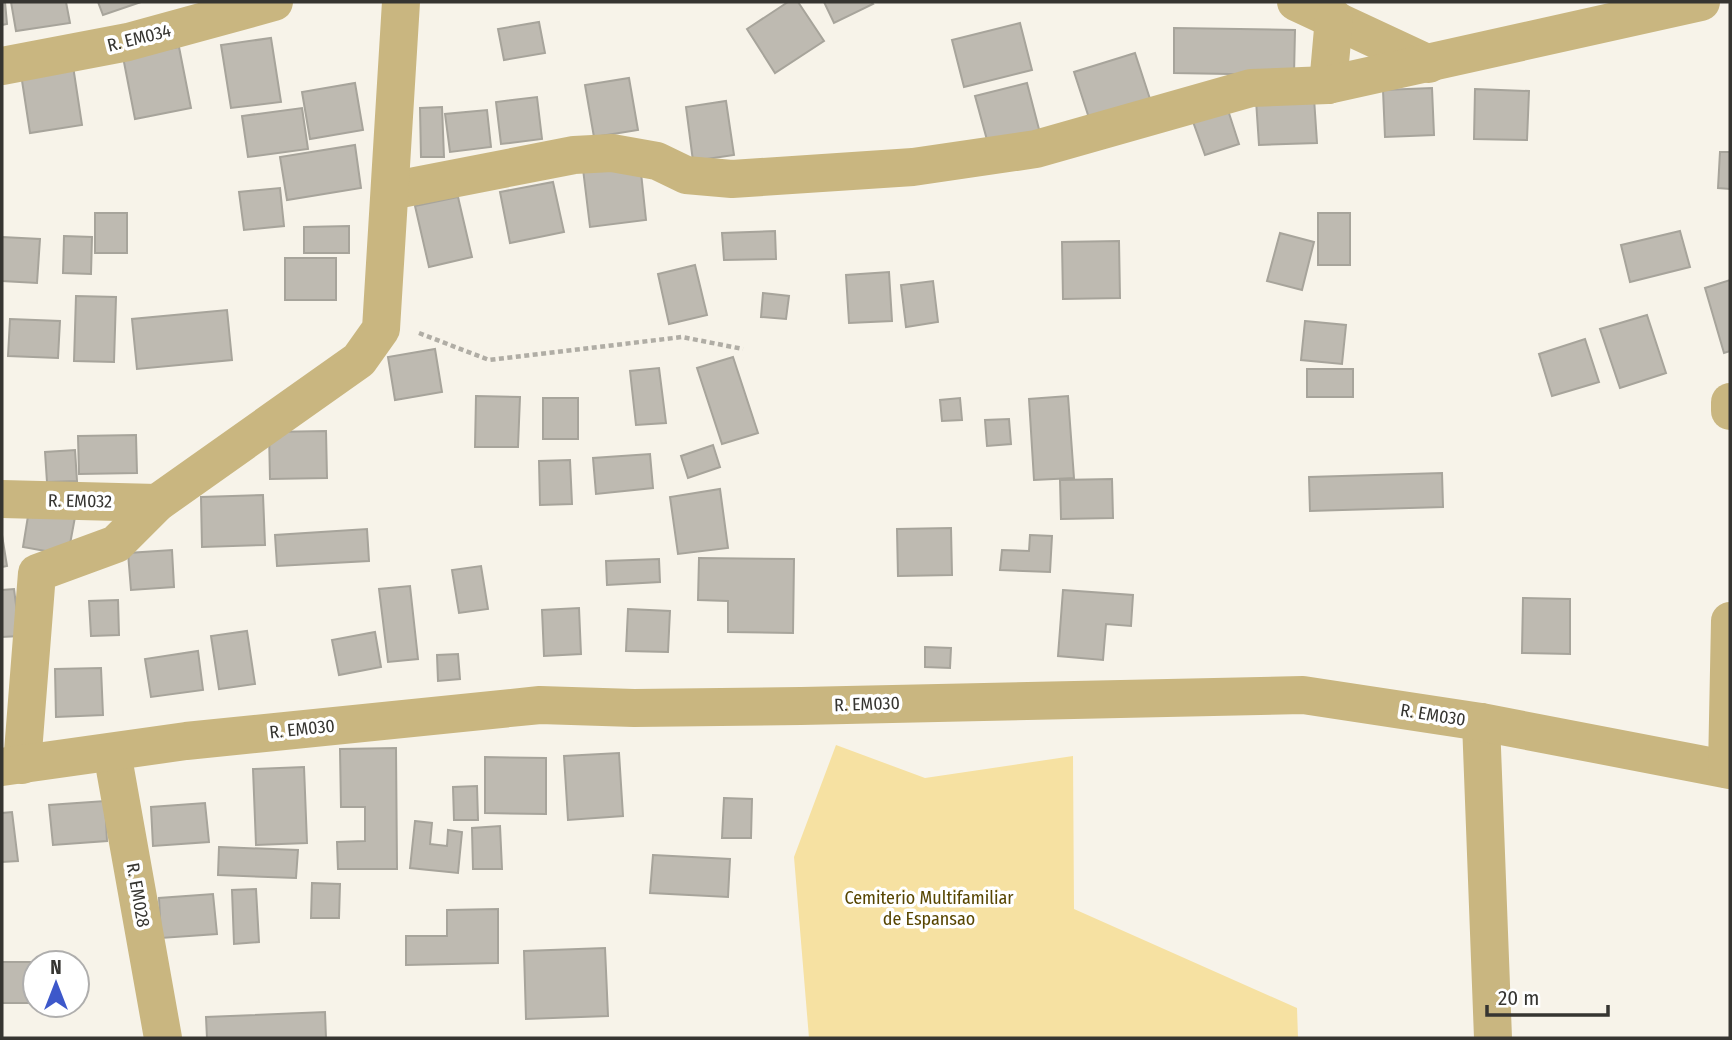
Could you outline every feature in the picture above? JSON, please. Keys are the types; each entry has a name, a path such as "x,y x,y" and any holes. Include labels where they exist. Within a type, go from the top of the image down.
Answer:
{"street":[{"name":"R. EM034","path":"2,66 128,43 274,2"},
{"path":"12,766 37,573 116,544 157,503 359,359 381,329 401,2"},
{"path":"1296,2 1429,64"},
{"path":"390,191 574,155 612,153 657,161 685,176 732,180 913,167 1036,149 1251,88 1328,85 1429,64 1536,36 1701,2"},
{"path":"1328,85 1334,18"},
{"path":"1730,402 1730,411"},
{"name":"R. EM032","path":"2,499 157,503"},
{"path":"1729,770 1730,621"},
{"name":"R. EM030","path":"12,766 186,741 540,705 731,707 1303,695 1481,722 1729,770"},
{"path":"1481,722 1493,1038"},
{"name":"R. EM028","path":"113,752 163,1038"}],"path":[{"path":"383,319 489,359 682,337 743,349"}],"green space":[{"name":"Cemiterio Multifamiliar de Espansao","path":"836,745 925,778 1073,756 1074,909 1297,1008 1298,1038 809,1038 794,857"}],"building":[{"path":"2,2 5,2 7,24 2,25"},
{"path":"11,2 66,2 70,23 16,31"},
{"path":"98,2 141,2 103,15"},
{"path":"788,2 798,2 824,41 775,73 747,29"},
{"path":"824,2 871,2 873,4 834,23"},
{"path":"539,22 545,53 504,60 498,29"},
{"path":"1020,23 1032,70 964,87 952,40"},
{"path":"1174,28 1295,30 1294,75 1174,73"},
{"path":"271,38 281,102 231,108 221,45"},
{"path":"179,47 191,108 135,119 123,57"},
{"path":"1135,53 1151,102 1090,121 1074,72"},
{"path":"73,66 82,125 30,133 21,74"},
{"path":"629,78 638,130 594,137 585,85"},
{"path":"355,83 363,130 310,139 302,92"},
{"path":"1027,83 1041,137 990,151 975,96"},
{"path":"1432,88 1434,135 1385,137 1383,90"},
{"path":"1475,89 1529,91 1527,140 1474,139"},
{"path":"537,97 542,139 501,144 496,102"},
{"path":"1314,98 1317,143 1259,145 1256,100"},
{"path":"726,101 734,155 693,161 686,107"},
{"path":"1226,104 1239,144 1205,155 1191,116"},
{"path":"442,107 444,157 421,157 420,108"},
{"path":"302,108 308,149 248,157 242,116"},
{"path":"487,110 491,147 450,152 445,114"},
{"path":"355,145 361,188 287,200 280,157"},
{"path":"1720,152 1730,152 1730,189 1718,188"},
{"path":"640,163 646,220 590,227 583,169"},
{"path":"553,182 564,232 510,243 500,192"},
{"path":"280,188 284,226 244,230 239,192"},
{"path":"458,197 472,257 429,267 415,206"},
{"path":"95,213 127,213 127,253 95,253"},
{"path":"1318,213 1350,213 1350,265 1318,265"},
{"path":"349,226 349,253 304,253 304,227"},
{"path":"775,231 776,259 724,260 722,233"},
{"path":"1680,231 1690,267 1630,282 1621,245"},
{"path":"1280,233 1314,242 1302,290 1267,281"},
{"path":"64,236 92,237 91,274 63,273"},
{"path":"2,237 40,239 37,283 2,281"},
{"path":"1119,241 1120,298 1063,299 1062,242"},
{"path":"285,258 336,258 336,300 285,300"},
{"path":"695,265 707,315 669,324 658,274"},
{"path":"889,272 892,321 849,323 846,275"},
{"path":"1730,280 1730,351 1724,353 1705,288"},
{"path":"933,281 938,322 906,327 901,285"},
{"path":"763,293 789,296 786,319 761,317"},
{"path":"76,296 116,297 114,362 74,361"},
{"path":"227,310 232,360 137,369 132,319"},
{"path":"1647,315 1666,373 1620,388 1600,329"},
{"path":"10,319 60,321 58,358 8,356"},
{"path":"1305,321 1346,325 1342,364 1301,360"},
{"path":"1585,339 1599,382 1552,396 1539,354"},
{"path":"435,349 442,392 395,400 388,357"},
{"path":"733,357 758,433 722,444 697,368"},
{"path":"659,368 666,423 636,425 630,371"},
{"path":"1307,369 1353,369 1353,397 1307,397"},
{"path":"476,396 520,397 518,447 475,447"},
{"path":"1068,396 1074,478 1034,480 1029,399"},
{"path":"543,398 578,398 578,439 543,439"},
{"path":"960,398 962,420 942,421 940,400"},
{"path":"1009,419 1011,444 987,446 985,420"},
{"path":"326,431 327,478 270,479 269,432"},
{"path":"136,435 137,473 79,474 78,436"},
{"path":"713,445 720,467 688,478 681,456"},
{"path":"75,450 77,481 47,482 45,452"},
{"path":"650,454 653,488 596,494 593,458"},
{"path":"570,460 572,504 540,505 539,461"},
{"path":"1442,473 1443,507 1310,511 1309,477"},
{"path":"1112,479 1113,518 1061,519 1060,480"},
{"path":"720,489 728,548 678,554 670,497"},
{"path":"263,495 265,545 202,547 201,497"},
{"path":"29,510 75,517 68,555 23,547"},
{"path":"951,528 952,575 898,576 897,529"},
{"path":"367,529 369,561 277,566 275,535"},
{"path":"2,535 7,566 2,567"},
{"path":"1030,535 1052,536 1050,572 1000,570 1002,550 1029,551"},
{"path":"172,550 174,587 131,590 128,553"},
{"path":"699,558 794,559 793,633 728,632 728,601 698,600"},
{"path":"659,559 660,582 607,585 606,561"},
{"path":"481,566 488,609 459,613 452,570"},
{"path":"410,586 418,659 388,662 379,589"},
{"path":"14,589 20,636 2,637 2,590"},
{"path":"1063,590 1133,595 1131,626 1106,624 1103,660 1058,656"},
{"path":"1523,598 1570,599 1570,654 1522,653"},
{"path":"118,600 119,635 91,636 89,601"},
{"path":"579,608 581,654 544,656 542,610"},
{"path":"628,609 670,611 668,652 626,651"},
{"path":"247,631 255,684 219,689 211,636"},
{"path":"375,632 381,667 339,675 332,640"},
{"path":"925,647 951,648 950,668 925,667"},
{"path":"198,651 203,690 151,697 145,659"},
{"path":"458,654 460,679 438,681 437,655"},
{"path":"101,668 103,715 56,717 55,669"},
{"path":"396,748 397,869 338,869 337,842 365,841 365,807 341,807 340,749"},
{"path":"619,753 623,816 568,820 564,756"},
{"path":"485,757 546,758 546,814 485,813"},
{"path":"304,767 307,843 256,845 253,769"},
{"path":"477,786 478,820 454,820 453,787"},
{"path":"724,798 752,799 751,838 722,838"},
{"path":"105,801 107,841 53,845 49,805"},
{"path":"205,803 209,842 153,846 151,807"},
{"path":"12,812 18,861 2,862 2,813"},
{"path":"415,821 432,823 430,844 447,846 448,830 462,832 458,873 410,868"},
{"path":"500,826 502,869 473,869 472,828"},
{"path":"219,847 298,850 296,878 218,875"},
{"path":"653,855 730,859 728,897 650,893"},
{"path":"312,883 340,884 339,918 311,918"},
{"path":"256,889 259,942 234,944 232,890"},
{"path":"213,894 217,934 161,938 159,898"},
{"path":"498,909 498,963 406,965 406,936 447,936 447,910"},
{"path":"605,948 608,1016 526,1019 524,951"},
{"path":"2,962 21,962 21,1003 2,1003"},
{"path":"325,1012 326,1038 207,1038 206,1017"}]}
